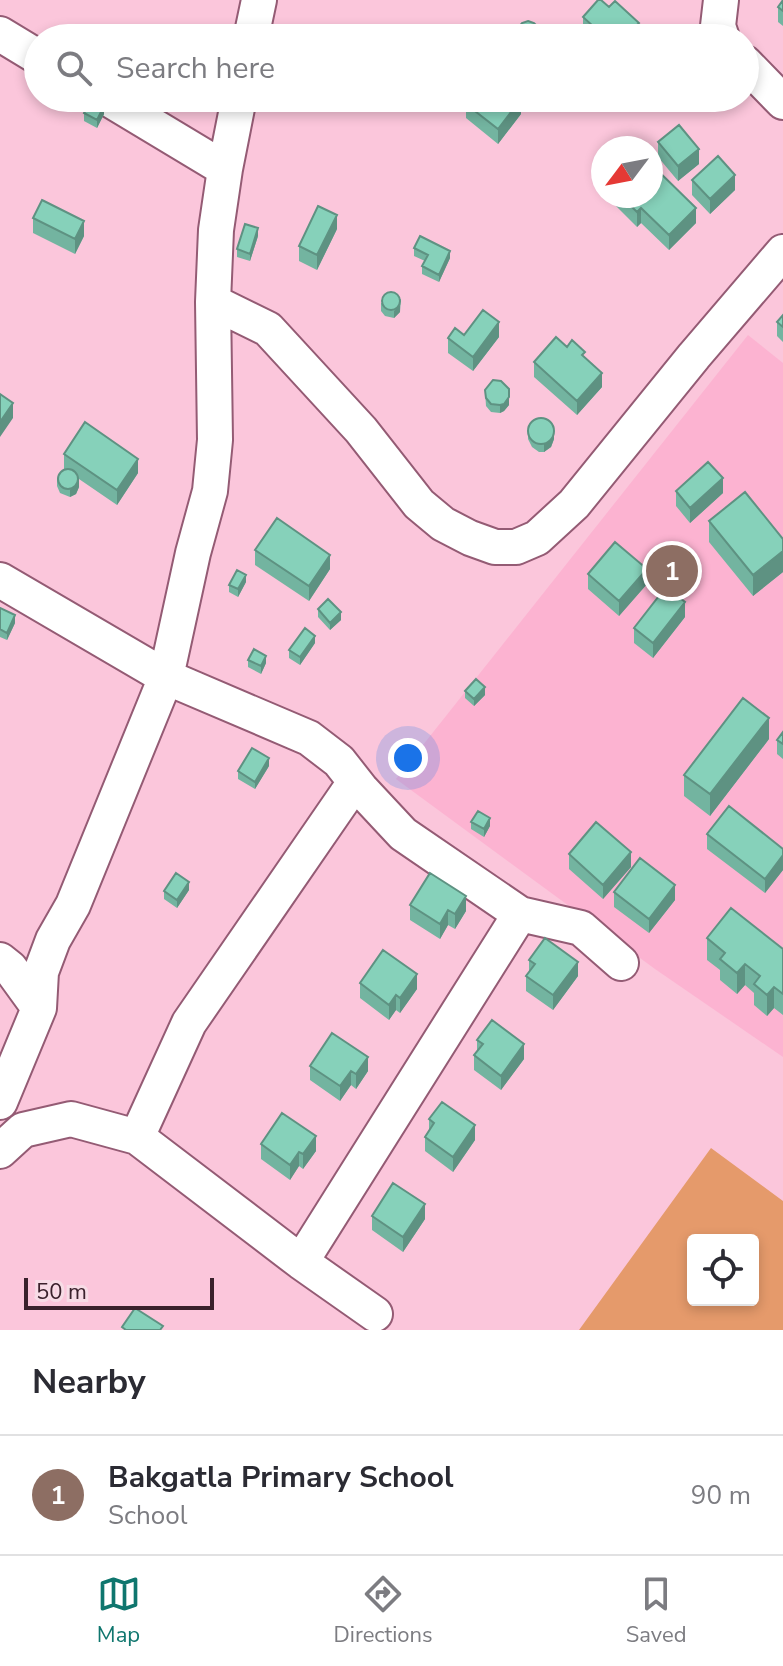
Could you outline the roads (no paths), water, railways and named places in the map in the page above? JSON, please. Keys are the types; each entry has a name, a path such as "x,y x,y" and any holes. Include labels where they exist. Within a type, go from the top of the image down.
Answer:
{"street":[{"path":"254,24 259,0"},
{"path":"718,24 721,0"},
{"path":"0,34 24,49"},
{"path":"759,77 783,102"},
{"path":"130,112 225,169"},
{"path":"0,1102 39,1008 41,972 53,940 73,905 166,677 210,491 215,440 213,302 216,230 236,112"},
{"path":"213,302 268,329 361,430 419,504 443,524 495,547 516,547 537,538 574,504 783,252"},
{"path":"0,580 166,677 309,738 339,761 403,834 520,914 581,928 621,963"},
{"path":"137,1137 189,1023 355,782"},
{"path":"301,1262 520,914"},
{"path":"0,960 10,968 39,1008"},
{"path":"0,1151 23,1130 71,1119 137,1137 301,1262 375,1314"}],"place":[{"name":"Bakgatla Primary School","path":"672,571"}]}
